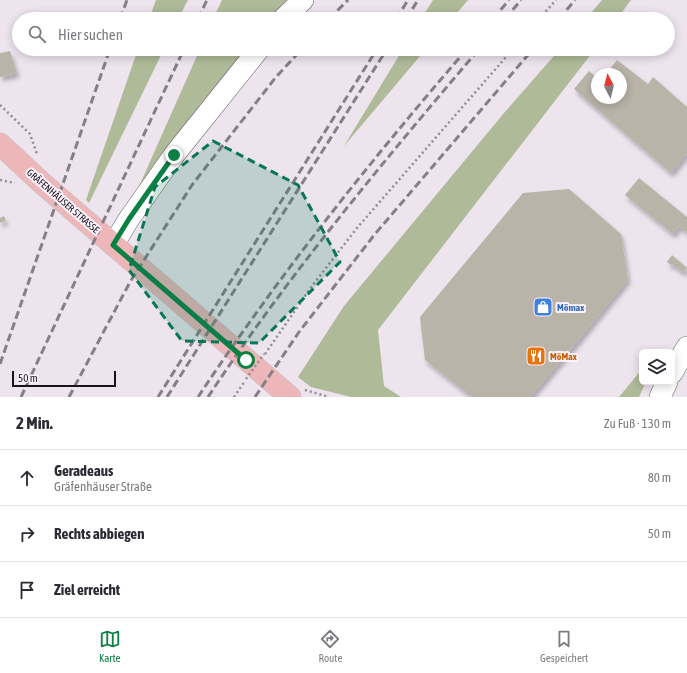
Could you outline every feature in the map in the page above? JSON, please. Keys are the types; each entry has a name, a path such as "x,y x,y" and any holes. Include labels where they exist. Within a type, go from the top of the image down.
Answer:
{"main road":[{"name":"GRÄFENHÄUSER STRASSE","path":"0,144 113,245 295,393"}],"street":[{"path":"290,12 302,0"},
{"path":"113,245 129,219 174,155 253,56"},
{"path":"675,368 687,347"},
{"path":"660,397 666,385"}],"path":[{"path":"545,12 556,0"},
{"path":"234,397 312,286 357,228 507,56"},
{"path":"0,105 30,134 39,158"},
{"path":"295,393 329,397"}],"highlighted area":[{"path":"213,141 298,185 340,262 259,343 182,341 129,270 155,187"}],"green space":[{"path":"156,0 188,0 182,12 152,12"},
{"path":"222,0 295,0 284,12 216,12"},
{"path":"433,0 468,0 458,12 425,12"},
{"path":"602,0 631,0 622,12 592,12"},
{"path":"136,56 161,56 89,203 86,200"},
{"path":"197,56 245,56 125,218"},
{"path":"399,56 420,56 344,146"},
{"path":"554,56 590,56 378,330 384,386 401,397 351,397 311,387 298,377 344,306 504,113"},
{"path":"639,373 639,385 645,385 639,397 619,397"}],"building":[{"path":"10,51 17,73 0,77 0,53"},
{"path":"617,60 648,84 653,77 687,107 687,153 671,173 591,104 627,104 627,68 611,68"},
{"path":"589,71 591,73 591,104 574,89"},
{"path":"639,178 687,217 687,232 679,226 673,234 625,195"},
{"path":"569,189 621,234 628,279 530,397 472,397 425,360 420,317 523,193"},
{"path":"4,216 6,221 0,223 0,218"},
{"path":"672,255 687,268 683,272 667,262"}],"railway":[{"path":"123,12 127,0"},
{"path":"201,12 207,0"},
{"path":"336,12 348,0"},
{"path":"400,12 408,0"},
{"path":"410,12 418,0"},
{"path":"499,12 509,0"},
{"path":"511,12 521,0"},
{"path":"565,12 575,0"},
{"path":"0,364 108,56"},
{"path":"21,397 181,56"},
{"path":"69,397 130,282 192,185 276,77 296,56"},
{"path":"158,397 373,56"},
{"path":"167,397 383,56"},
{"path":"198,397 293,263 361,176 461,56"},
{"path":"208,397 239,351 304,262 408,133 473,56"},
{"path":"255,397 299,332 375,234 527,56"}],"place":[{"name":"Mömax","path":"543,307"},
{"name":"MöMax","path":"536,356"}],"route":[{"path":"174,155 129,219 113,245 246,360"}]}
